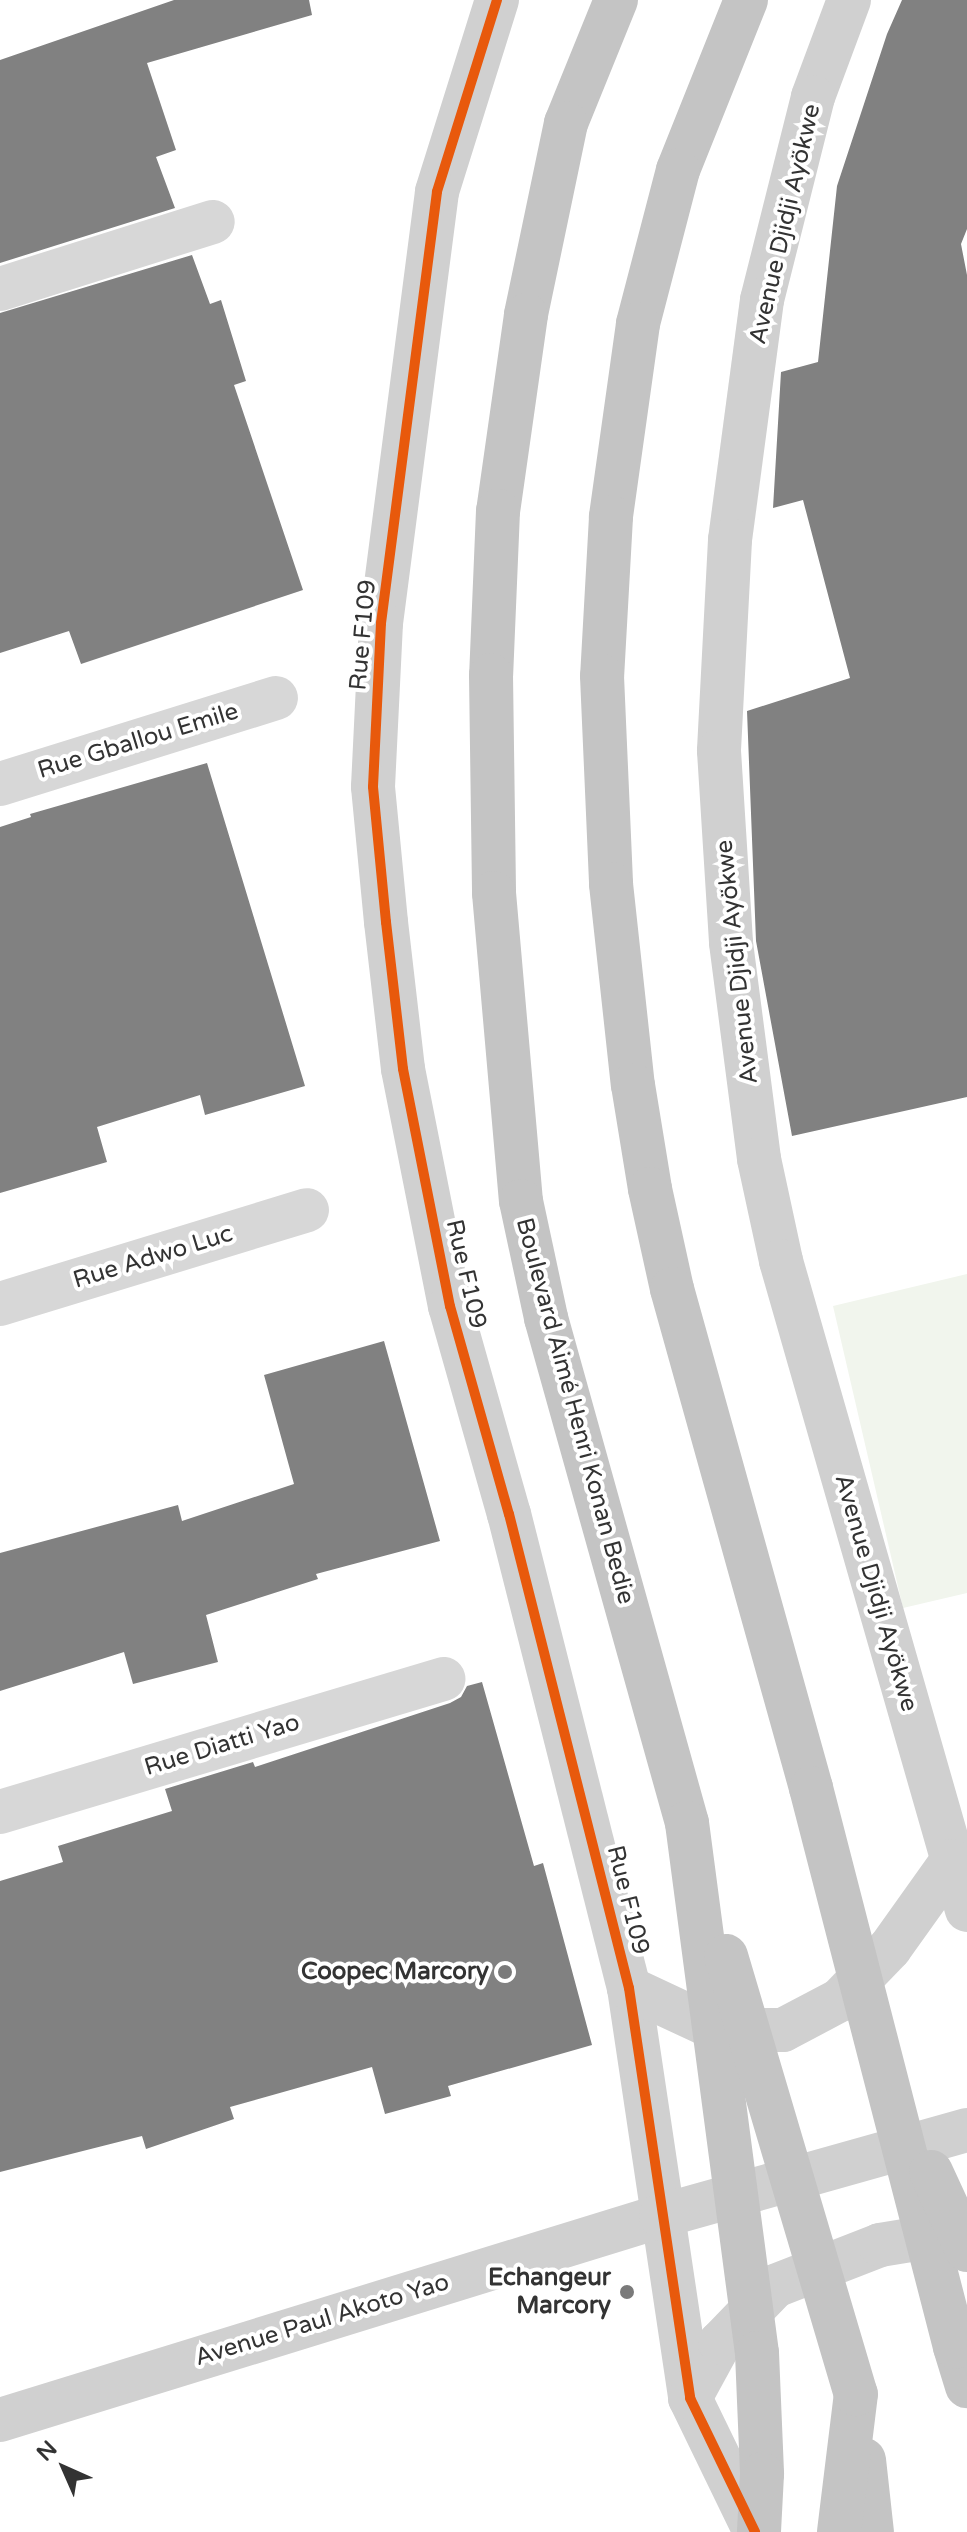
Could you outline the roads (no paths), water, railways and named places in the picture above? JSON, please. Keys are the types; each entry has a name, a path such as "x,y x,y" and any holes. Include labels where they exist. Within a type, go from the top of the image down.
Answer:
{"highway":[{"name":"Boulevard Aimé Henri Konan Bedie","path":"616,0 566,123 526,315 500,496 491,675 494,893 521,1201 546,1318 687,1823"},
{"path":"746,0 678,170 638,324 611,517 602,676 611,884 633,1085 650,1189 672,1289 897,2100 967,2250"},
{"path":"811,1788 963,2365"},
{"path":"687,1823 856,2394 872,2532"},
{"path":"687,1823 757,2353 762,2474 757,2532"},
{"path":"839,2532 856,2394"}],"street":[{"name":"Rue F109","path":"497,0 437,192 381,623 373,787 403,1069 450,1306 513,1529 629,1988 690,2398 757,2532"},
{"name":"Avenue Djidji Ayökwe","path":"849,0 813,97 762,300 730,540 721,780 731,943 759,1159 781,1261 967,1910"},
{"path":"0,289 213,222"},
{"name":"Rue Gballou Emile","path":"0,784 276,698"},
{"name":"Rue Adwo Luc","path":"0,1304 307,1210"},
{"name":"Rue Diatti Yao","path":"0,1812 443,1679"},
{"path":"629,1988 719,2030 783,2030 840,2000 890,1948 952,1861"},
{"name":"Avenue Paul Akoto Yao","path":"0,2420 661,2216 967,2130"},
{"path":"690,2398 720,2343 775,2286 880,2245 947,2234 967,2237"}],"place":[{"name":"Coopec Marcory","path":"505,1972"},
{"name":"Echangeur Marcory","path":"627,2292"}]}
